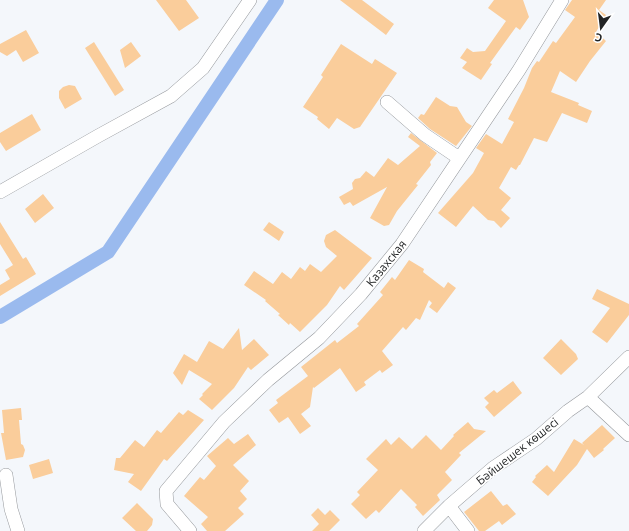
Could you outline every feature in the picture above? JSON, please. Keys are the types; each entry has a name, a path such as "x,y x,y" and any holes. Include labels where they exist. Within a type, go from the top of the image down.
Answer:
{"street":[{"path":"0,192 171,96 203,68 250,0"},
{"name":"Казахская","path":"190,531 167,504 166,491 224,422 268,380 319,338 361,294 402,244 519,70 562,0"},
{"path":"387,102 425,135 459,158"},
{"name":"Бәйшешек көшесі","path":"424,531 449,506 493,468 536,439 568,411 588,397 629,357"},
{"path":"588,397 629,435"},
{"path":"6,475 11,509 18,531"},
{"path":"449,506 468,531"}],"building":[{"path":"156,0 186,0 199,18 179,31"},
{"path":"340,0 362,0 394,24 386,35"},
{"path":"494,0 523,0 529,17 520,30 516,27 490,63 492,64 481,80 462,68 467,62 460,58 467,48 473,52 485,51 506,21 488,8"},
{"path":"572,0 606,0 599,10 606,15 596,32 606,41 576,82 560,71 551,92 579,103 578,105 592,111 587,123 562,113 547,142 534,138 520,165 516,170 511,167 499,188 511,198 501,210 510,218 501,228 494,221 488,220 473,206 456,227 438,213 473,173 484,153 476,148 486,134 502,144 514,122 508,119 524,88 532,68 537,61 539,62 553,41 556,43 575,17 565,10"},
{"path":"26,30 39,53 23,62 16,50 7,56 0,52 0,44"},
{"path":"94,42 124,90 115,96 85,48"},
{"path":"131,42 141,56 125,68 120,50"},
{"path":"341,44 372,64 375,59 397,73 360,127 354,129 337,118 329,129 317,119 318,117 303,107 323,77 321,75"},
{"path":"69,85 75,86 82,99 65,109 59,98 59,91 63,87"},
{"path":"436,97 450,106 457,107 466,122 472,126 456,146 430,129 418,118 421,114 424,115"},
{"path":"32,114 41,130 6,151 0,142 0,133"},
{"path":"411,133 437,153 430,162 431,165 416,184 418,185 397,211 389,225 384,226 370,218 387,187 353,206 350,202 344,205 339,197 353,189 352,183 355,179 360,178 366,171 374,177 388,158 398,165 420,146 408,137"},
{"path":"43,194 54,208 35,223 25,209"},
{"path":"0,222 23,259 26,257 36,274 0,296 0,285 10,279 5,270 13,265 0,244"},
{"path":"269,222 284,232 279,241 263,230"},
{"path":"335,230 372,258 344,290 340,286 327,305 300,332 278,315 280,314 265,301 266,300 244,285 254,271 273,284 282,272 291,279 300,267 305,271 310,264 321,272 337,256 326,247 324,241 326,235"},
{"path":"409,260 424,269 423,272 444,288 448,282 456,288 437,313 429,307 432,303 429,300 420,320 416,318 406,330 403,327 382,351 393,365 382,373 380,370 364,382 366,385 356,392 340,368 314,388 313,387 310,407 301,414 311,426 300,434 288,417 279,423 269,410 278,403 276,400 308,376 301,367 335,340 337,343 359,326 357,324 383,295 380,292 392,277 395,280"},
{"path":"597,289 629,304 629,315 607,343 592,332 610,308 592,299"},
{"path":"239,328 242,350 254,339 269,355 251,370 248,367 234,388 212,410 199,399 212,384 189,370 182,385 173,373 184,354 197,362 209,341 223,349"},
{"path":"561,339 576,354 578,359 561,375 543,358"},
{"path":"513,381 522,393 494,417 485,407 489,403 484,398 494,390 497,393"},
{"path":"21,408 22,420 19,420 21,444 25,450 23,457 6,460 1,433 4,433 2,410"},
{"path":"188,410 204,420 167,461 164,459 141,491 128,482 134,474 114,470 116,458 120,458 135,440 144,447 157,430 161,433 179,412 183,415"},
{"path":"468,422 474,429 486,431 459,453 461,455 445,472 452,480 437,495 440,500 423,516 415,507 417,505 401,489 379,513 376,510 366,519 351,504 360,495 357,492 378,470 366,459 386,439 391,445 399,437 412,449 426,435 441,450 454,436 453,435"},
{"path":"602,425 615,438 594,458 587,449 577,465 548,496 532,482 536,477 535,476 547,465 554,472 574,439 584,445 582,443"},
{"path":"248,434 256,445 233,465 249,481 240,491 247,499 238,508 244,514 225,531 207,531 201,524 208,517 184,496 200,477 204,480 216,466 207,456 228,438 234,444"},
{"path":"49,459 53,473 33,479 29,465"},
{"path":"491,491 503,506 507,504 516,514 502,525 499,521 485,531 479,531 464,512"},
{"path":"137,503 153,519 152,525 147,531 136,531 122,518"},
{"path":"318,508 325,515 330,510 340,520 329,531 312,531 319,524 311,515"}],"waterway":[{"path":"0,317 108,252 277,0"}]}
